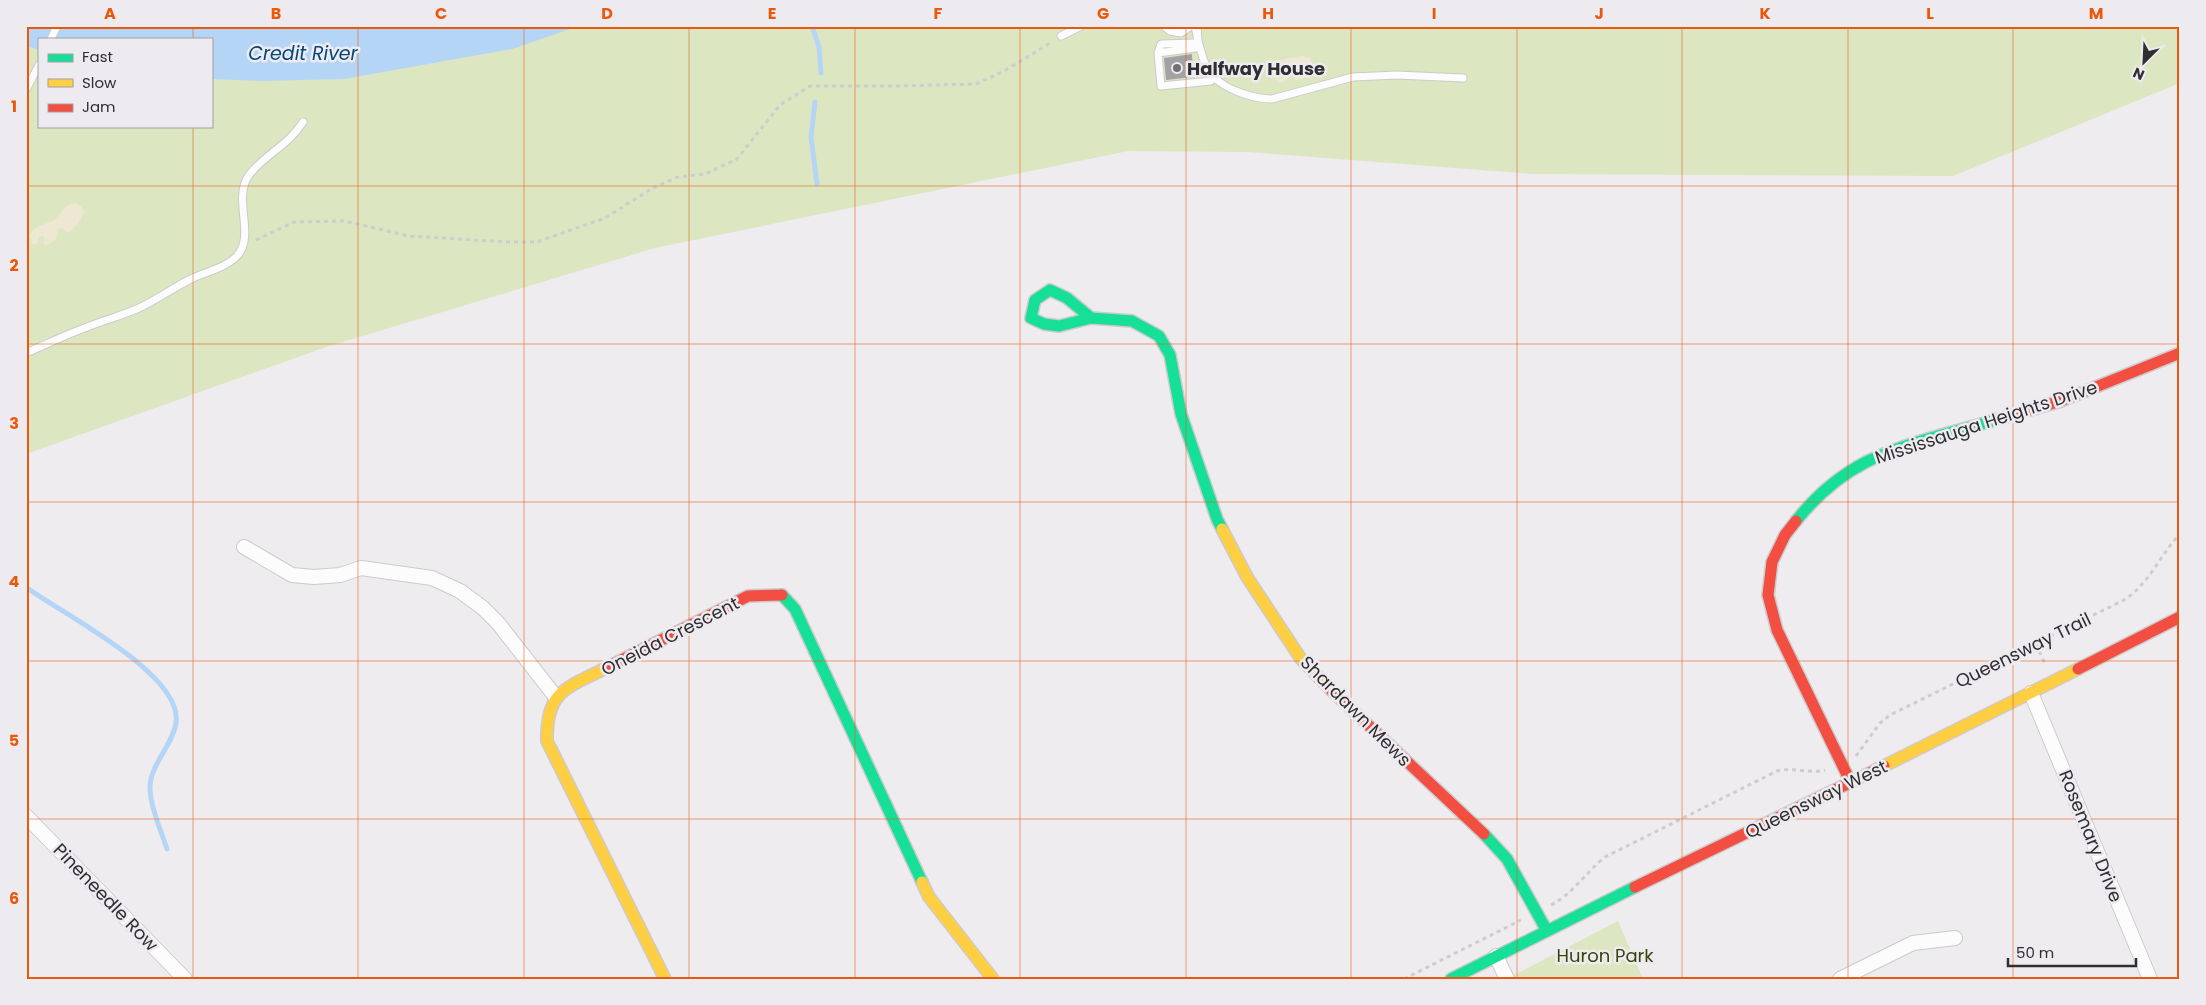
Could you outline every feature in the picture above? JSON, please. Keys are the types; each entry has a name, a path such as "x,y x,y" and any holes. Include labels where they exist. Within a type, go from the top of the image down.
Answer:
{"street":[{"name":"Shardawn Mews","path":"1091,318 1067,298 1050,290 1035,300 1031,318 1044,324 1060,326 1091,318 1132,321 1159,336 1170,355 1182,414 1218,519 1246,577 1302,659 1347,706 1491,840 1507,859 1547,931"},
{"name":"Mississauga Heights Drive","path":"1851,782 1777,630 1768,594 1772,562 1785,534 1810,504 1838,480 1866,462 1898,449 2061,401 2180,353"},
{"path":"244,547 292,575 314,577 340,575 361,568 432,578 460,591 483,608 555,696 546,724 547,741 665,979"},
{"name":"Oneida Crescent","path":"555,696 748,596 782,595 795,609 929,897 993,979"},
{"name":"Queensway West","path":"1451,979 2180,617"},
{"name":"Rosemary Drive","path":"2032,692 2150,979"},
{"name":"Pineneedle Row","path":"26,816 185,979"},
{"path":"1840,979 1913,943 1955,938"},
{"path":"1496,956 1507,979"}],"lane":[{"path":"51,38 57,26"},
{"path":"1061,36 1081,26"},
{"path":"1164,26 1181,33 1194,26 1204,62 1214,77 1252,97 1272,99 1353,77 1413,76 1463,78"},
{"path":"1159,50 1161,44 1194,43 1195,48 1158,53 1161,86 1211,81 1214,77"},
{"path":"28,87 38,67"},
{"path":"26,353 138,308 191,278 236,257 242,247 244,238 243,194 245,183 249,175 296,133 303,122"}],"path":[{"path":"236,257 250,244 294,222 345,221 408,236 537,242 605,218 653,188 678,177 705,174 737,159 780,105 810,86 976,84 1004,71 1061,36"},
{"name":"Queensway Trail","path":"1857,756 1877,728 1890,715 2126,599 2139,590 2168,547 2180,534"},
{"path":"2036,644 2047,670"},
{"path":"1552,904 1563,899 1586,873 1605,857 1777,771 1798,769 1818,772 1828,769"},
{"path":"1404,979 1527,917"}],"green space":[{"path":"26,26 2180,26 2180,83 1953,176 1533,174 1248,152 1128,151 655,248 326,347 26,454"},
{"name":"Huron Park","path":"1618,921 1643,979 1507,979"}],"sand":[{"path":"1302,56 1310,58 1312,62 1312,70 1304,79 1295,80 1292,74 1286,81 1279,83 1273,78 1277,72 1268,72 1268,66 1275,61"},
{"path":"75,203 81,206 84,212 78,224 68,233 62,228 58,229 56,239 48,245 43,244 45,238 42,236 39,237 37,245 32,244 30,236 34,229 52,221 67,207"}],"water":[{"name":"Credit River","path":"26,26 579,26 512,49 344,79 261,81 212,79 212,38 38,38 38,50 26,46"}],"building":[{"name":"Halfway House","path":"1192,54 1193,77 1166,80 1164,58"}],"waterway":[{"path":"812,26 819,47 821,73"},
{"path":"815,102 811,137 817,184"},
{"path":"26,587 117,646 141,665 161,685 173,704 176,723 171,738 153,772 150,786 152,804 167,849"}],"traffic: fast":[{"path":"1091,318 1067,298 1050,290 1035,300 1031,318 1044,324 1059,326 1091,318 1132,321 1159,336 1170,355 1181,414 1222,529"},
{"path":"1796,521 1828,488 1866,462 1918,442 2009,416"},
{"path":"782,595 795,609 922,882"},
{"path":"1484,834 1507,859 1547,931"},
{"path":"1451,979 1635,887"}],"traffic: slow":[{"path":"1222,529 1247,577 1301,659 1331,690"},
{"path":"608,667 571,686 555,700 550,710 547,741 665,979"},
{"path":"1884,766 2078,669"},
{"path":"922,882 929,897 993,979"}],"traffic: jam":[{"path":"2009,416 2061,401 2180,353"},
{"path":"1796,521 1785,535 1772,562 1768,595 1777,630 1851,783"},
{"path":"608,667 748,596 782,595"},
{"path":"2078,669 2180,617"},
{"path":"1331,690 1484,834"},
{"path":"1635,887 1884,766"}],"place":[{"name":"Halfway House","path":"1177,68"}]}
